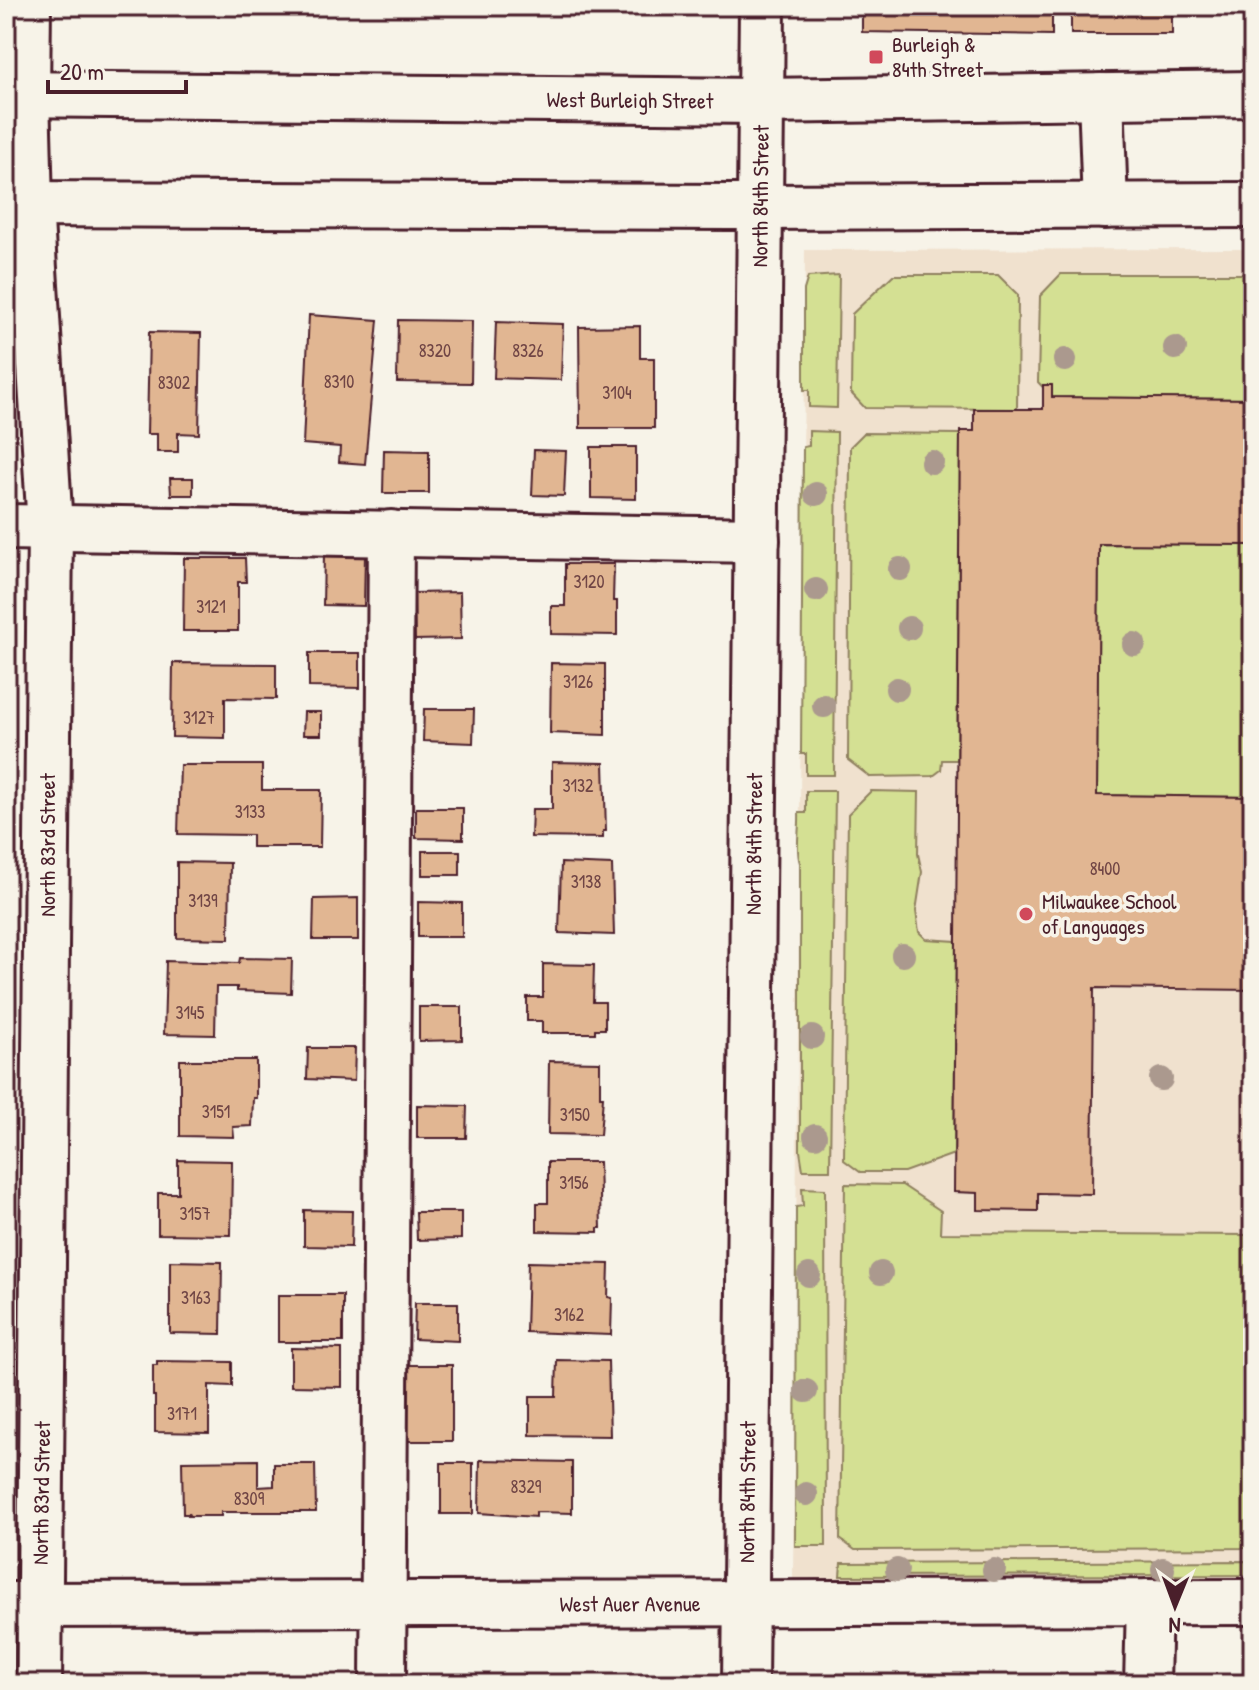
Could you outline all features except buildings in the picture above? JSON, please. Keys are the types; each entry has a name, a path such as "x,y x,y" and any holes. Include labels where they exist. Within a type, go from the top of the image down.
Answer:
{"street":[{"name":"North 83rd Street","path":"28,6 16,94 18,204 50,527 23,1605 39,1684"},
{"name":"North 84th Street","path":"745,1684 762,6"},
{"name":"West Burleigh Street","path":"16,94 761,101 1253,94"},
{"path":"1101,96 1105,206"},
{"path":"18,204 1253,205"},
{"path":"6,527 757,540"},
{"path":"383,1684 391,533"},
{"path":"1147,1684 1149,1602"},
{"name":"West Auer Avenue","path":"23,1605 1253,1602"}],"shaded area":[{"name":"Milwaukee School of Languages","path":"1253,249 1253,1578 793,1579 805,250"}],"green space":[{"path":"1061,274 1253,274 1253,399 1052,397 1038,382 1040,296"},
{"path":"839,275 837,408 809,407 809,390 804,390 804,290 808,277"},
{"path":"893,275 998,275 1018,295 1017,409 865,408 851,393 852,314"},
{"path":"809,431 837,432 834,775 806,775 806,754 801,754 803,447 809,446"},
{"path":"864,433 960,434 957,760 942,760 941,770 933,776 870,777 848,760 850,447"},
{"path":"1099,544 1253,545 1253,797 1097,795"},
{"path":"806,791 835,791 830,1170 803,1170 800,1151 798,845 799,813 806,813"},
{"path":"871,791 919,792 918,854 922,872 916,911 919,932 926,939 956,941 954,1154 904,1172 860,1172 844,1160 848,814"},
{"path":"845,1184 902,1185 941,1211 940,1233 1253,1235 1253,1548 855,1550 840,1539"},
{"path":"802,1188 825,1189 826,1546 795,1546 796,1207 803,1206"},
{"path":"1253,1561 1253,1575 840,1576 841,1563"}],"place":[{"name":"Burleigh & 84th Street","path":"876,57"},
{"name":"Milwaukee School of Languages","path":"1026,914"}]}
